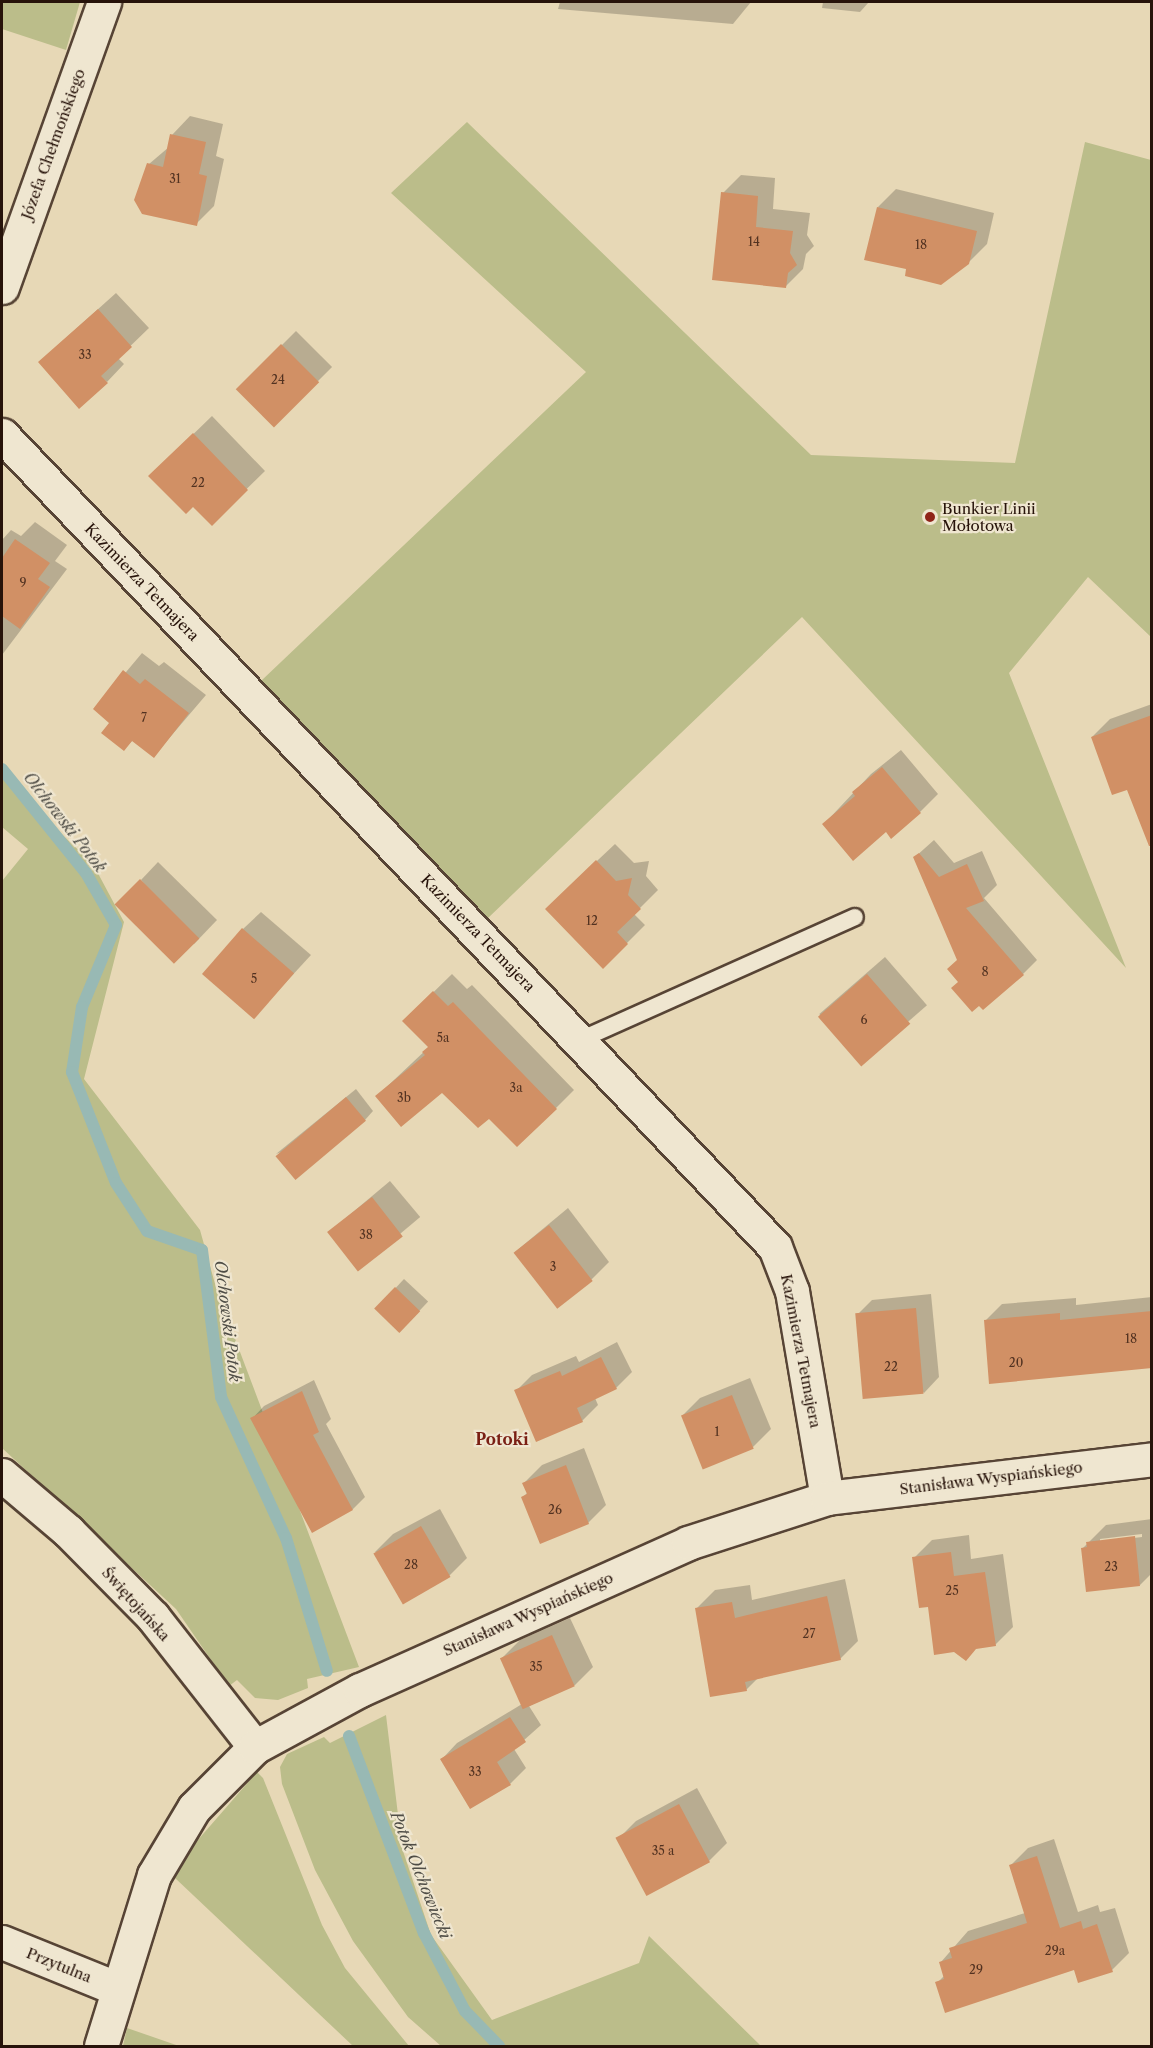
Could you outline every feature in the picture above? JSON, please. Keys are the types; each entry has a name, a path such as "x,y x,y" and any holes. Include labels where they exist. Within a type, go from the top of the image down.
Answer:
{"street":[{"name":"Józefa Chełmońskiego","path":"2,287 104,2"},
{"name":"Kazimierza Tetmajera","path":"2,435 580,1040 775,1248 792,1291 827,1498"},
{"name":"Stanisława Wyspiańskiego","path":"101,2046 116,1988 154,1875 194,1809 255,1747 360,1690 667,1552 827,1498 1152,1459"},
{"name":"Świętojańska","path":"2,1475 68,1531 153,1617 255,1747"},
{"name":"Przytulna","path":"2,1942 116,1988"}],"lane":[{"path":"580,1040 855,917"}],"green space":[{"path":"2,2 80,2 66,50 2,29"},
{"path":"467,122 811,455 1015,463 1085,142 1151,160 1151,637 1088,577 1009,673 1126,968 802,617 488,918 261,681 586,372 391,193"},
{"path":"2,777 93,864 124,922 84,1079 200,1230 217,1291 359,1667 307,1679 308,1688 278,1700 255,1698 237,1680 229,1686 176,1609 2,1448 2,881 28,849 2,827"},
{"path":"386,1715 402,1848 431,1935 492,2020 639,1963 649,1936 761,2046 441,2046 408,2017 353,1941 315,1870 282,1784 280,1767 287,1754 324,1737 330,1743"},
{"path":"257,1772 263,1778 322,1925 345,1968 409,2046 353,2046 175,1878 197,1841"},
{"path":"127,2028 179,2046 123,2046"}],"building":[{"path":"170,134 206,142 199,174 207,176 197,226 142,214 134,200 147,163 163,167"},
{"path":"721,192 758,196 756,227 793,231 790,253 797,265 788,273 786,288 712,280"},
{"path":"877,207 977,231 969,264 941,285 905,276 906,269 864,260"},
{"path":"98,309 132,347 101,376 108,383 79,409 38,362"},
{"path":"281,344 319,382 274,427 236,389"},
{"path":"193,433 248,490 212,526 193,507 186,514 148,476"},
{"path":"15,539 50,563 38,579 50,587 20,629 2,616 2,558"},
{"path":"123,670 140,684 145,679 189,713 154,758 132,741 124,751 101,733 109,723 93,709"},
{"path":"1152,715 1152,846 1149,846 1127,790 1112,795 1091,737"},
{"path":"882,767 921,813 891,839 886,832 853,861 822,824 855,796 852,792"},
{"path":"919,853 939,877 967,864 984,901 966,908 1024,975 983,1010 979,1006 972,1012 951,988 958,982 947,969 957,960 913,857"},
{"path":"596,860 616,881 632,878 628,895 641,909 617,932 628,944 603,969 545,909"},
{"path":"140,879 199,938 174,964 115,904"},
{"path":"242,928 294,973 254,1019 202,974"},
{"path":"867,974 910,1024 861,1066 818,1017"},
{"path":"433,991 448,1006 453,1002 557,1109 517,1147 489,1119 478,1128 442,1093 401,1127 375,1096 425,1055 422,1052 428,1047 402,1021"},
{"path":"346,1097 366,1121 295,1180 276,1156"},
{"path":"372,1197 403,1236 358,1271 327,1232"},
{"path":"549,1225 593,1281 557,1309 514,1253"},
{"path":"395,1287 420,1311 399,1333 374,1309"},
{"path":"916,1308 923,1394 863,1399 855,1313"},
{"path":"1152,1311 1152,1368 989,1384 984,1320 1060,1313 1060,1320"},
{"path":"601,1357 617,1389 577,1408 583,1422 536,1442 514,1390 560,1371 562,1376"},
{"path":"302,1391 319,1432 313,1435 353,1510 312,1533 250,1418"},
{"path":"732,1395 754,1449 703,1469 681,1416"},
{"path":"566,1465 589,1524 540,1544 521,1497 527,1494 522,1483"},
{"path":"421,1526 450,1577 403,1605 373,1554"},
{"path":"1135,1536 1140,1586 1086,1592 1081,1548 1087,1547 1086,1542"},
{"path":"951,1552 954,1576 985,1572 996,1646 976,1649 966,1661 954,1652 934,1655 928,1607 919,1608 912,1557"},
{"path":"827,1596 841,1660 745,1682 747,1691 710,1697 695,1608 732,1602 735,1618"},
{"path":"552,1635 575,1686 523,1709 500,1658"},
{"path":"510,1717 526,1742 497,1762 511,1785 470,1809 440,1759"},
{"path":"679,1804 710,1862 646,1896 615,1838"},
{"path":"1037,1856 1060,1928 1081,1921 1083,1929 1097,1924 1113,1972 1078,1983 1074,1970 945,2013 935,1982 944,1979 939,1962 952,1958 949,1948 1027,1923 1009,1865"}],"waterway":[{"name":"Olchowski Potok","path":"2,769 86,873 116,925 82,1007 72,1072 116,1183 147,1231 202,1250 221,1397 286,1538 327,1671"},
{"name":"Potok Olchowiecki","path":"349,1736 424,1933 465,2011 499,2046"}],"place":[{"name":"Bunkier Linii Mołotowa","path":"930,517"}],"district":[{"name":"Potoki","path":"502,1439"}]}
